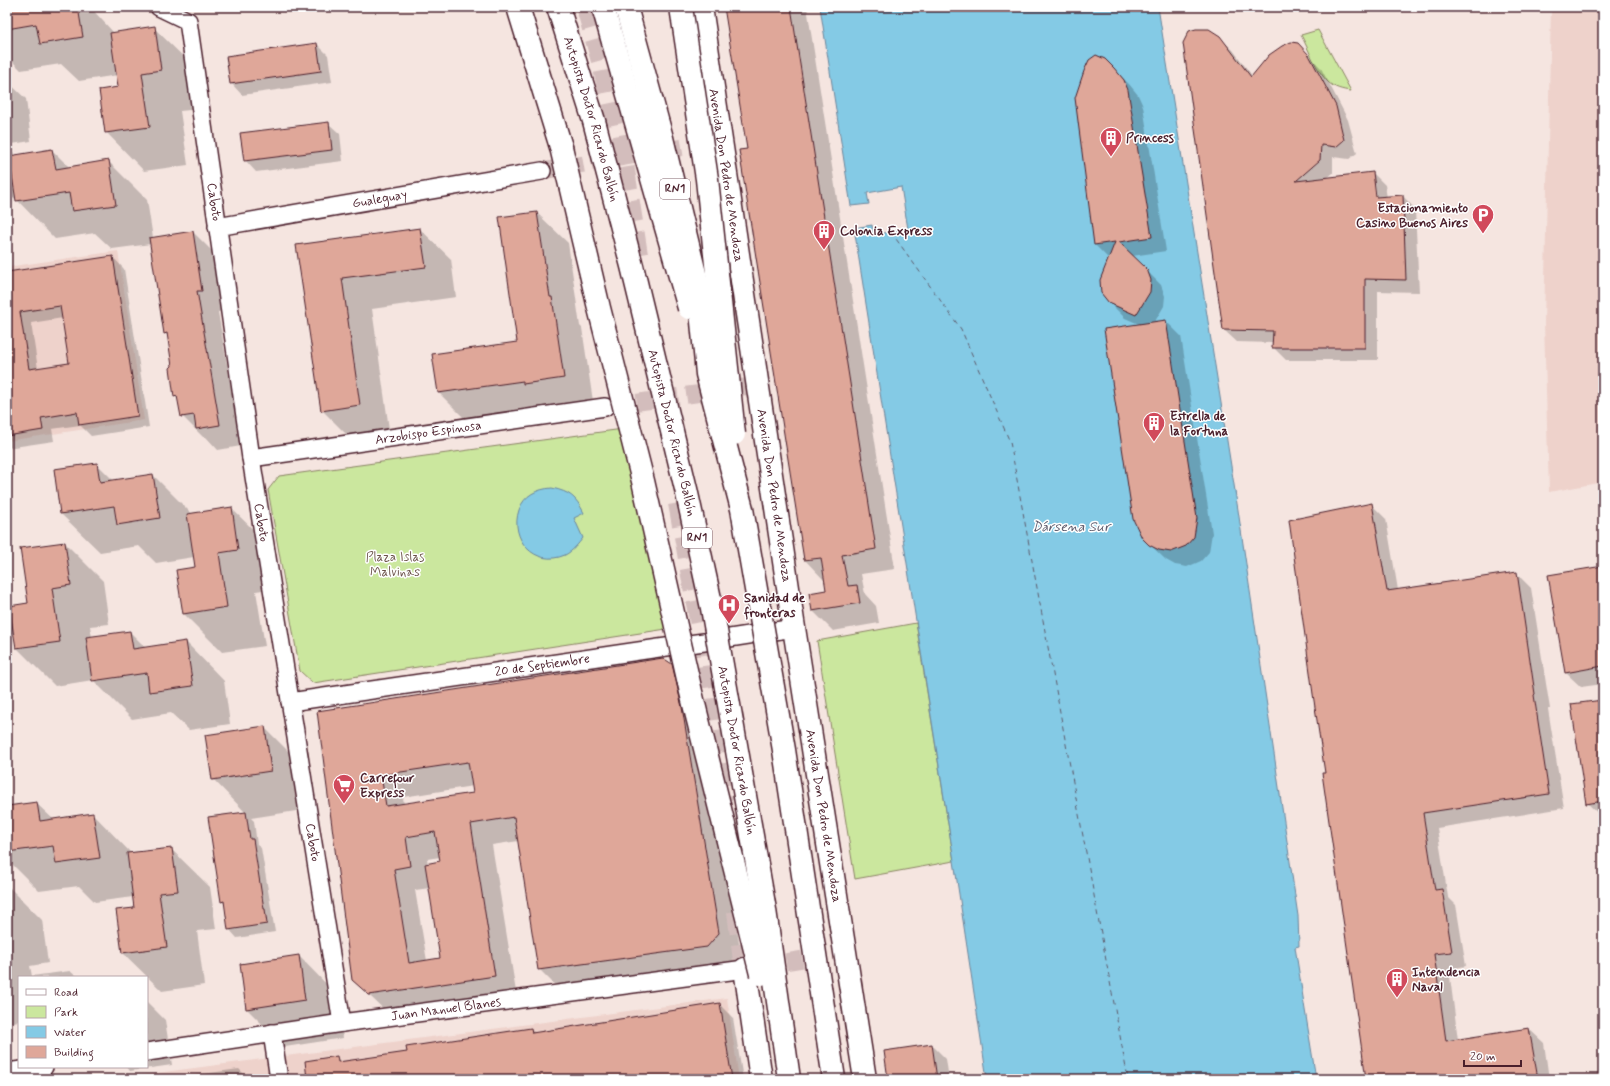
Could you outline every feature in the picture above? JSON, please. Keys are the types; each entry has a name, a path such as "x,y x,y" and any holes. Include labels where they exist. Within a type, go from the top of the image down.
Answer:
{"main road":[{"path":"518,7 560,147 643,481 691,692 788,1079"},
{"name":"Autopista Doctor Ricardo Balbín","path":"558,7 594,121 632,266 686,488 712,608 765,910 788,1079"},
{"path":"602,7 707,374"},
{"name":"RN1","path":"626,7 662,138 699,290 707,374 742,508 784,750 834,1079"},
{"path":"681,7 707,179 742,508"},
{"name":"Avenida Don Pedro de Mendoza","path":"701,7 794,628 865,1079"},
{"path":"745,969 762,1079"}],"street":[{"name":"Caboto","path":"159,7 188,21 251,458 342,1023"},
{"name":"Gualeguay","path":"217,227 542,171"},
{"name":"Arzobispo Espinosa","path":"251,458 605,407"},
{"name":"20 de Septiembre","path":"290,702 794,628"},
{"name":"Juan Manuel Blanes","path":"148,1052 342,1023 745,969"},
{"path":"272,1033 279,1079"},
{"path":"7,1072 37,1068"}],"shaded area":[{"path":"1551,7 1603,7 1603,482 1549,492 1544,323"},
{"path":"118,251 144,420 7,441 7,267"},
{"path":"727,998 739,1079 111,1079"}],"green space":[{"path":"1318,30 1351,91 1330,84 1316,66 1301,35"},
{"name":"Plaza Islas Malvinas","path":"623,429 673,628 313,683 300,671 268,490 279,476"},
{"path":"916,623 954,861 855,879 817,641"}],"water":[{"name":"Dársena Sur","path":"820,7 1158,7 1238,510 1298,916 1299,946 1295,947 1316,1079 987,1079 854,228 872,225 873,235 908,229 901,187 867,193 869,204 851,206"},
{"path":"552,488 568,493 581,507 584,513 574,518 583,538 565,555 554,558 544,558 527,548 521,540 517,521 519,510 524,500 536,491"}],"building":[{"path":"7,7 78,7 83,37 40,44 36,24 7,29"},
{"path":"724,7 791,7 876,549 842,555 848,586 857,585 860,603 812,611 809,593 826,590 821,558 804,560 739,150 747,149"},
{"path":"155,26 161,70 142,73 150,127 105,133 99,90 118,87 110,33"},
{"path":"1196,29 1209,29 1220,36 1251,77 1269,55 1291,42 1298,43 1309,55 1336,106 1344,140 1336,147 1321,145 1320,160 1296,181 1373,172 1376,197 1403,195 1406,280 1365,279 1365,348 1272,348 1273,331 1223,330 1183,43 1189,31"},
{"path":"317,43 321,71 230,84 226,56"},
{"name":"Princess","path":"1096,55 1105,59 1114,68 1124,80 1128,90 1152,237 1119,242 1147,269 1151,280 1150,292 1136,315 1109,303 1101,293 1100,280 1115,242 1094,245 1075,98 1089,60"},
{"path":"329,122 332,150 244,161 240,133"},
{"path":"52,149 56,169 109,160 116,205 72,211 69,193 16,201 9,156"},
{"path":"537,212 564,378 523,384 523,381 438,393 432,354 517,342 499,217"},
{"path":"420,228 426,267 342,278 360,405 321,411 296,245"},
{"path":"193,231 202,291 197,291 220,425 196,429 194,415 181,417 177,396 174,397 170,368 172,366 167,333 164,334 149,238"},
{"path":"113,256 138,416 79,425 77,412 41,418 43,430 7,436 7,272","holes":["60,306 69,363 29,369 20,312"]},
{"name":"Estrella de la Fortuna","path":"1166,320 1197,518 1194,537 1186,546 1171,552 1159,550 1149,545 1142,538 1133,519 1104,329"},
{"path":"97,463 100,482 153,474 160,518 117,525 114,506 60,514 54,469"},
{"path":"1372,503 1387,591 1517,572 1549,794 1423,813 1435,890 1442,889 1452,952 1434,954 1446,1041 1529,1028 1538,1079 1366,1079 1322,773 1325,773 1289,520"},
{"path":"232,507 238,550 219,553 227,607 183,614 176,570 195,567 187,514"},
{"path":"65,542 71,585 52,588 60,642 16,648 9,606 28,603 20,548"},
{"path":"1603,566 1603,666 1565,673 1548,575"},
{"path":"130,631 133,649 186,641 193,686 149,692 147,673 92,681 86,637"},
{"path":"663,658 672,664 682,707 719,933 707,947 538,970 514,817 471,824 495,976 369,995 352,980 317,711","holes":["468,762 473,793 386,806 381,775","435,832 440,861 425,864 440,958 409,963 394,869 410,866 406,837"]},
{"path":"1603,700 1603,801 1586,804 1571,704"},
{"path":"265,726 271,771 212,780 205,735"},
{"path":"37,802 40,821 93,813 100,858 56,864 53,846 7,852 7,806"},
{"path":"246,812 250,839 253,839 267,924 228,930 224,901 221,902 208,817"},
{"path":"172,848 178,891 159,893 167,947 122,953 116,910 134,908 127,853"},
{"path":"299,955 305,1000 246,1009 240,964"},
{"path":"720,1003 732,1079 307,1079 305,1061 337,1056 338,1062 407,1052 406,1047 531,1028 532,1033"},
{"path":"932,1044 937,1079 888,1079 884,1051"}],"ferry route":[{"path":"891,232 961,329 1010,442 1128,1079"}],"tunnel":[{"path":"587,7 604,68 622,157 637,255"},
{"path":"542,171 714,142"},
{"path":"612,406 757,385"},
{"path":"679,503 704,642 726,801"},
{"path":"738,911 745,969"},
{"path":"761,966 846,952"}],"place":[{"name":"Princess","path":"1111,158"},
{"name":"Estacionamiento Casino Buenos Aires","path":"1483,234"},
{"name":"Colonia Express","path":"824,250"},
{"name":"Estrella de la Fortuna","path":"1154,442"},
{"name":"Sanidad de fronteras","path":"729,624"},
{"name":"Carrefour Express","path":"344,804"},
{"name":"Intendencia Naval","path":"1397,998"}]}
